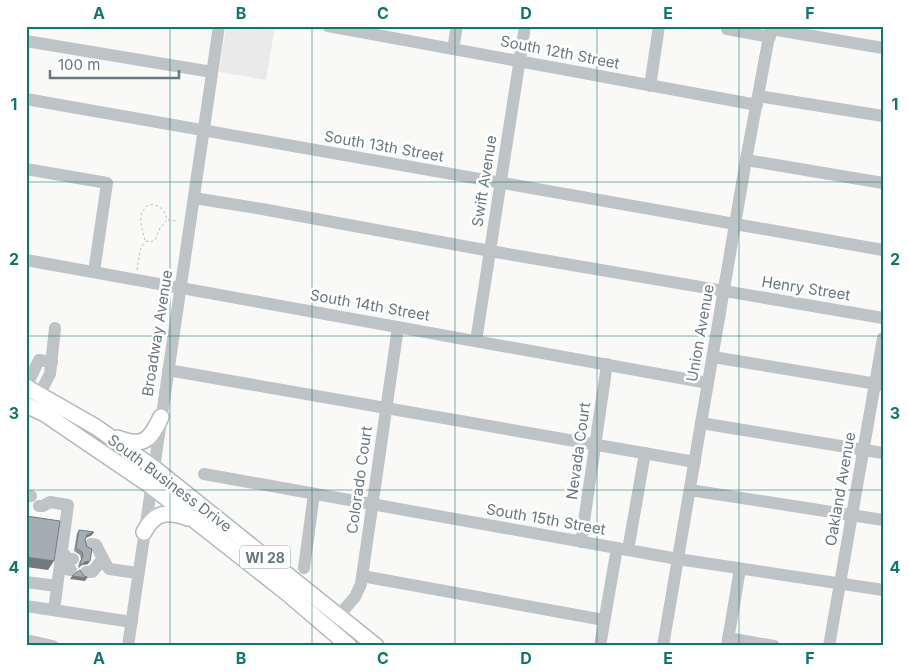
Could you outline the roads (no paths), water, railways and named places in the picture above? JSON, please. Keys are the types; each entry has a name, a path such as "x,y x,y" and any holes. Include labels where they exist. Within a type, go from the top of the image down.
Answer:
{"main road":[{"name":"South Business Drive","path":"31,390 104,433 154,468 376,646"},
{"name":"South Business Drive","path":"26,405 45,414 151,486 350,646"},
{"path":"104,433 139,443 150,437 161,417"},
{"path":"144,532 153,520 162,514 176,514 196,521"}],"street":[{"name":"Broadway Avenue","path":"128,646 219,26"},
{"name":"South 12th Street","path":"328,26 381,31 453,49 650,86 883,116"},
{"path":"453,49 457,26"},
{"name":"Swift Avenue","path":"476,341 525,26"},
{"path":"650,86 659,26"},
{"path":"727,26 726,29 771,31 883,48"},
{"name":"Union Avenue","path":"663,646 746,160 771,31"},
{"path":"26,41 212,72"},
{"name":"South 13th Street","path":"26,99 883,250"},
{"path":"746,160 883,183"},
{"path":"26,168 107,183 94,272"},
{"name":"Henry Street","path":"194,198 724,292 883,318"},
{"name":"South 14th Street","path":"26,260 708,383"},
{"name":"Colorado Court","path":"328,628 357,593 362,576 398,327"},
{"path":"31,390 49,377 55,328"},
{"name":"Oakland Avenue","path":"830,646 863,450 879,384 883,338"},
{"path":"713,357 879,384"},
{"name":"Nevada Court","path":"581,542 607,364"},
{"path":"168,370 694,462"},
{"path":"701,423 883,453"},
{"path":"600,646 604,620 623,549 645,453"},
{"name":"South 15th Street","path":"204,474 678,559 883,590"},
{"path":"690,490 883,520"},
{"path":"304,568 314,494"},
{"path":"34,501 68,505 70,555 57,586 54,610"},
{"path":"103,559 92,572 88,558 96,555 103,559 109,568 138,573"},
{"path":"740,568 727,642 774,646"},
{"path":"362,576 604,620"},
{"path":"26,582 57,586"},
{"path":"26,606 132,622"},
{"path":"26,640 53,646"}]}
